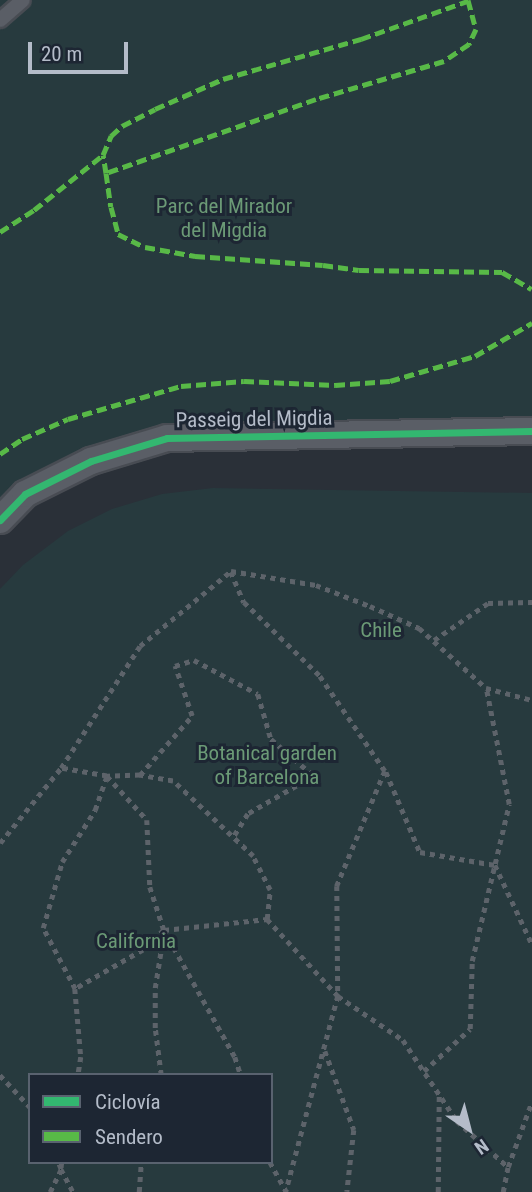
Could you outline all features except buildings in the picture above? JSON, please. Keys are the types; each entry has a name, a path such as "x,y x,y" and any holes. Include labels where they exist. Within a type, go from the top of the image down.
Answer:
{"street":[{"name":"Passeig del Migdia","path":"0,520 25,494 91,461 167,438 532,431"}],"lane":[{"path":"0,20 23,0"}],"path":[{"path":"230,571 244,602 320,676 386,771 420,852 495,864"},
{"path":"0,843 61,768 140,646 230,571 316,585 419,628 486,688 532,700"},
{"path":"434,640 488,603 532,602"},
{"path":"140,775 192,716 175,666 194,660 258,694 271,739 314,776 248,814 233,838"},
{"path":"424,1071 470,1029 471,961 509,804 486,688"},
{"path":"61,768 107,776 140,775 173,781 253,856 270,890 267,919 338,996 403,1040 457,1121 508,1167"},
{"path":"286,1192 338,996 338,886 386,771"},
{"path":"107,776 147,820 150,887 164,930 235,1057 240,1073"},
{"path":"78,1073 81,1058 75,989 43,928 62,862 95,810 107,776"},
{"path":"495,864 532,944"},
{"path":"75,989 143,950 164,930 267,919"},
{"path":"161,1073 155,1028 155,988 164,930"},
{"path":"324,1049 354,1130 346,1192"},
{"path":"0,1075 28,1105"},
{"path":"438,1192 439,1093"},
{"path":"503,1192 508,1167 532,1101"},
{"path":"60,1164 73,1192"},
{"path":"139,1192 141,1164"},
{"path":"271,1164 286,1192"},
{"path":"50,1192 61,1169"}],"green space":[{"name":"Parc del Mirador del Migdia","path":"0,0 532,0 532,431 167,438 0,520"},
{"name":"Botanical garden of Barcelona","path":"213,488 532,493 532,1192 0,1192 0,589 23,565 68,531 112,509 162,494"}],"marked path":[{"path":"468,0 476,29 469,44 444,61 316,99 106,173 111,207 118,234 145,247 195,256 359,270 502,272 532,289"},
{"path":"106,173 103,155 111,136 122,126 155,109 223,79 361,39 468,1"},
{"path":"0,232 34,210 103,155"},
{"path":"0,454 22,439 68,419 181,386 244,381 335,385 390,381 475,356 532,323"}],"cycle path":[{"path":"0,520 25,494 91,461 167,438 532,431"}],"park label":[{"name":"Chile","path":"381,630"},
{"name":"California","path":"136,941"}]}
